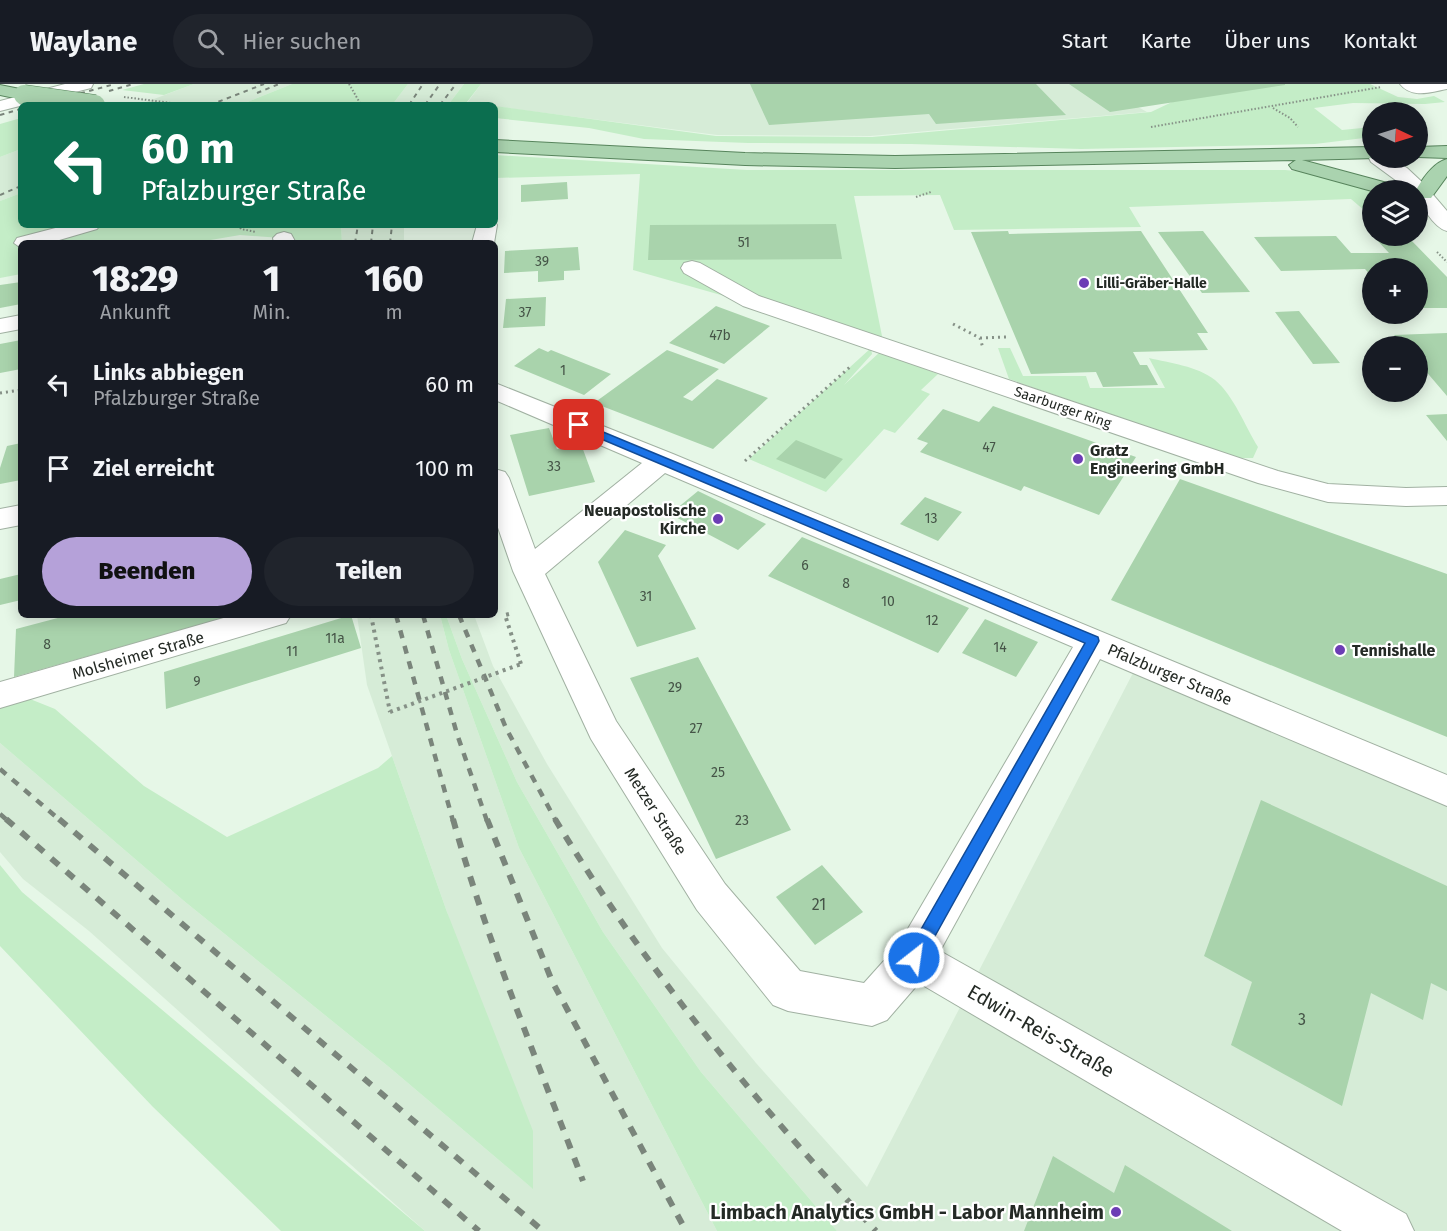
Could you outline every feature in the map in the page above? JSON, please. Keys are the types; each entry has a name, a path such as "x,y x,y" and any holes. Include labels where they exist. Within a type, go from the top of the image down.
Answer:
{"main road":[{"path":"0,90 74,102"},
{"path":"498,146 723,158 895,162 1362,155"},
{"path":"1428,152 1447,152"},
{"path":"1263,156 1362,183"},
{"path":"1428,188 1432,180 1447,165"}],"street":[{"path":"0,106 85,84"},
{"path":"1414,87 1447,84"},
{"path":"1395,168 1405,174 1408,180"},
{"path":"1428,209 1447,225"},
{"path":"1428,211 1447,231"},
{"path":"37,240 79,228"},
{"name":"Saarburger Ring","path":"692,268 751,301 1278,480 1328,493 1406,497 1447,496"},
{"path":"0,326 18,323"},
{"name":"Pfalzburger Straße","path":"498,392 1447,792"},
{"path":"528,571 663,460"},
{"name":"Metzer Straße","path":"498,486 528,571 603,729 711,897 789,990 872,1005 914,958"},
{"path":"0,519 18,516"},
{"name":"Molsheimer Straße","path":"0,695 266,618"},
{"path":"914,958 1093,641"},
{"name":"Edwin-Reis-Straße","path":"914,958 1389,1231"}],"path":[{"path":"350,84 359,102"},
{"path":"1205,119 1386,86"},
{"path":"980,338 1007,337"},
{"path":"719,484 876,344"},
{"path":"0,393 18,390"},
{"path":"372,618 390,712 521,664 505,615"}],"shaded area":[{"path":"194,84 292,84 247,102 146,102"},
{"path":"408,84 464,84 450,102 394,102"},
{"path":"481,84 1097,84 1147,112 870,136 717,135 498,107 498,102 468,102"},
{"path":"18,150 18,194 0,201 0,157"},
{"path":"341,228 404,228 404,240 342,240"},
{"path":"357,618 441,618 449,650 519,848 717,1231 425,1231 89,931 23,879 0,852 0,743 184,901 389,1067 532,1188 447,912 367,685"},
{"path":"447,618 475,618 493,666 547,764 662,948 756,1063 867,1187 1134,671 1447,776 1447,1231 837,1231 701,1072 603,932 517,782 462,659"}],"green space":[{"path":"144,84 194,84 164,95 122,90"},
{"path":"292,84 408,84 394,102 247,102"},
{"path":"464,84 481,84 467,102 450,102"},
{"path":"1257,84 1370,84 1398,97 1417,99 1434,96 1445,102 1362,102 1314,108 1342,130 1362,128 1362,138 1315,144 1081,149 644,139 589,128 498,118 498,106 716,136 872,137 1151,112 1172,102"},
{"path":"18,119 18,150 0,157 0,124"},
{"path":"498,155 747,170 1285,170 1330,177 1362,188 1362,208 1351,199 1129,207 1141,227 954,230 940,195 854,196 883,341 633,270 640,174 498,178"},
{"path":"18,194 18,228 341,228 342,240 295,240 240,235 211,240 18,240 18,275 0,278 0,201"},
{"path":"871,348 872,354 844,385 880,352 938,374 921,390 930,394 895,433 884,429 826,492 749,459"},
{"path":"998,348 1010,348 1023,376 1086,376 1090,388 1165,388 1149,358 1200,371 1215,380 1228,394 1258,447 1253,458 1238,458 1009,379"},
{"path":"441,618 447,618 462,659 517,782 603,932 701,1072 837,1231 717,1231 519,848 449,650"},
{"path":"0,687 55,709 144,786 227,837 378,768 392,756 447,912 533,1131 533,1189 389,1067 184,901 0,743"},
{"path":"0,865 22,892 425,1231 281,1231 153,1107 0,946"}],"building":[{"path":"750,84 1036,84 1066,115 936,124 929,114 769,125"},
{"path":"1069,84 1285,84 1285,85 1110,112"},
{"path":"567,182 568,199 521,202 521,185"},
{"path":"836,224 842,259 648,260 650,225"},
{"name":"Lilli-Gräber-Halle","path":"1008,231 1009,234 1141,231 1208,333 1197,333 1208,350 1133,352 1140,365 1147,365 1158,385 1103,387 1096,372 1031,374 971,232"},
{"path":"1203,231 1250,292 1202,293 1158,232"},
{"path":"1336,236 1351,253 1389,253 1382,246 1417,246 1447,277 1447,308 1428,308 1428,258 1362,258 1362,269 1281,271 1254,237"},
{"path":"578,247 580,270 564,271 564,280 538,282 538,271 504,273 505,251"},
{"path":"18,282 18,305 0,308 0,285"},
{"path":"546,297 545,326 503,328 506,299"},
{"path":"716,306 770,326 724,364 669,343"},
{"path":"1299,311 1340,363 1313,364 1275,312"},
{"path":"1447,333 1447,396 1428,374 1428,336 1394,335"},
{"path":"18,341 18,370 0,373 0,344"},
{"path":"539,348 548,352 551,350 611,374 584,395 514,366"},
{"path":"667,350 719,369 683,397 692,401 717,379 768,398 713,449 594,403"},
{"path":"993,406 1136,457 1099,515 1024,486 1021,491 920,452 928,443 917,439 943,409 979,422"},
{"path":"1447,414 1447,441 1426,415"},
{"path":"549,428 557,449 581,444 595,482 529,496 510,435"},
{"path":"796,440 843,459 825,479 776,459"},
{"path":"18,444 18,481 0,484 0,468 7,446"},
{"name":"Tennishalle","path":"1180,479 1447,574 1447,737 1111,600"},
{"name":"Neuapostolische Kirche","path":"698,491 766,524 738,550 670,514"},
{"path":"925,497 962,512 938,541 900,524"},
{"path":"625,530 666,545 658,556 696,629 637,647 598,562"},
{"path":"802,537 969,608 938,653 768,576"},
{"path":"18,575 18,601 0,605 0,579"},
{"path":"58,618 224,618 14,677 16,629"},
{"path":"341,618 352,618 361,648 166,709 164,672"},
{"path":"985,619 1038,642 1016,677 962,653"},
{"path":"698,657 791,830 716,859 630,678"},
{"path":"1261,800 1447,886 1447,991 1431,983 1423,1020 1371,993 1342,1106 1231,1045 1252,982 1204,956"},
{"path":"822,865 863,912 815,945 776,897"},
{"name":"Limbach Analytics GmbH - Labor Mannheim","path":"1053,1156 1114,1193 1125,1165 1232,1231 1024,1231"}],"railway":[{"path":"48,102 115,84"},
{"path":"109,91 133,84"},
{"path":"218,102 264,84"},
{"path":"257,93 279,84"},
{"path":"411,102 423,84"},
{"path":"427,102 440,84"},
{"path":"442,102 456,84"},
{"path":"0,115 18,110"},
{"path":"0,195 18,187"},
{"path":"356,240 358,228"},
{"path":"371,240 373,228"},
{"path":"390,240 392,228"},
{"path":"397,618 453,821"},
{"path":"424,618 457,734 487,821"},
{"path":"460,618 506,728 556,821"},
{"path":"0,769 61,821"},
{"path":"0,814 8,821"},
{"path":"6,819 479,1231"},
{"path":"59,819 543,1231"},
{"path":"453,819 497,956 583,1181"},
{"path":"487,819 552,981 686,1231"},
{"path":"555,819 627,929 705,1034 788,1134 876,1231"}],"place":[{"name":"Lilli-Gräber-Halle","path":"1084,283"},
{"name":"Gratz Engineering GmbH","path":"1078,459"},
{"name":"Neuapostolische Kirche","path":"718,519"},
{"name":"Tennishalle","path":"1340,650"},
{"name":"Limbach Analytics GmbH - Labor Mannheim","path":"1116,1212"}],"route":[{"path":"579,425 1093,641 914,958"}]}
